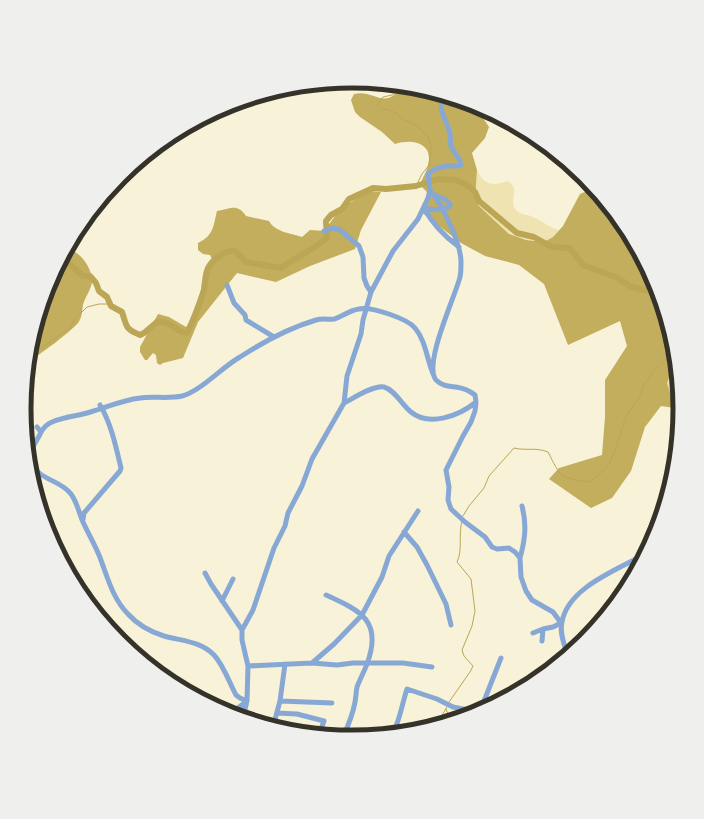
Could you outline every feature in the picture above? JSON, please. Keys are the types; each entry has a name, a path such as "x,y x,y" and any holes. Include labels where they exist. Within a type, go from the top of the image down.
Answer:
{"street":[{"path":"434,376 433,370 440,333 460,276 461,262 460,248 430,187 428,178 428,174 435,169 451,165 461,165 460,160 451,148 450,133 441,108 442,101"},
{"path":"244,711 247,700 248,666 242,640 242,630 253,610 272,554 285,526 288,513 302,486 312,459 344,403 347,376 361,334 361,327 371,292 393,251 418,219 424,208 430,187"},
{"path":"424,208 442,209 450,206 446,200 435,195"},
{"path":"424,208 442,234 460,248"},
{"path":"324,231 333,228 340,230 359,246 362,257 364,278 371,292"},
{"path":"227,286 234,303 245,315 246,320 274,337"},
{"path":"33,445 39,429 54,421 88,413 101,406 138,396 182,396 194,391 228,364 274,337 317,320 327,318 334,319 354,310 366,308 403,320 412,325 420,336 437,381 442,385 456,387 471,392 475,395 476,411 446,470 449,487 448,500 451,508 459,517 485,537 492,547 497,549 509,548 520,558"},
{"path":"344,403 375,388 383,387 394,394 410,412 426,420 433,420 446,417 469,408 476,402"},
{"path":"82,521 84,513 121,468 110,424 106,413 101,406"},
{"path":"37,469 39,473 58,484 71,494 82,521 99,555 114,596 128,615 153,632 186,640 205,648 221,665 236,694 240,698 247,700"},
{"path":"522,506 526,534 520,558 521,577 532,600 553,612 561,623"},
{"path":"312,663 334,644 362,615 382,577 389,556 418,511"},
{"path":"404,532 418,547 446,604 451,625"},
{"path":"566,649 562,636 561,623 571,601 597,580 636,559"},
{"path":"205,573 242,630"},
{"path":"222,601 233,579"},
{"path":"326,595 362,615 369,621 372,630 372,642 368,663 357,688 355,704 346,730"},
{"path":"533,633 561,623"},
{"path":"542,641 543,629"},
{"path":"484,702 501,658"},
{"path":"248,666 312,663 337,665 353,663 403,663 432,667"},
{"path":"275,721 280,701 285,664"},
{"path":"396,728 407,689 448,704 467,709"},
{"path":"237,709 247,700"},
{"path":"280,701 332,703"},
{"path":"277,713 297,714 324,721 321,729"}],"shaded area":[{"path":"397,92 435,99 482,116 489,127 485,138 472,153 477,170 475,199 479,206 509,234 526,240 544,242 553,237 563,226 580,194 587,191 607,214 630,249 649,287 662,326 667,347 671,374 667,383 673,400 673,408 661,406 645,427 631,471 612,498 591,508 549,479 559,468 602,455 605,417 605,380 627,346 620,321 568,345 544,284 519,265 485,256 461,243 421,212 426,204 427,192 420,185 427,168 429,158 425,147 414,142 402,142 395,144 382,132 355,112 351,100 354,94 361,93 379,98 389,98"},
{"path":"477,170 486,182 498,184 508,181 512,184 514,191 513,203 517,212 540,220 552,228 559,230 553,237 544,242 526,240 509,234 479,206 475,199"},
{"path":"369,191 381,192 361,230 355,249 310,266 276,282 237,273 198,322 183,358 160,365 157,363 156,355 153,353 147,360 145,360 140,352 140,347 158,314 169,317 186,327 191,321 200,295 204,273 212,259 210,255 203,254 198,250 198,243 210,234 217,211 237,208 240,209 246,216 269,221 279,230 302,237 310,230 326,231 333,218 338,213"},
{"path":"73,250 85,261 88,266 92,277 92,282 78,323 62,338 36,357 48,306 55,287"},
{"path":"671,374 673,400 667,383"}],"waterway":[{"path":"397,92 392,95 383,97 378,105 382,109 396,113 404,120 414,124 427,135 431,146 429,165 422,174 416,186"},
{"path":"67,263 83,276 90,276 96,283 99,291 107,297 111,306 122,312 127,327 132,331 140,335 157,322 163,322 171,325 179,331 187,333 204,290 208,268 219,256 227,252 235,251 246,262 281,268 327,238 326,221 331,215 342,209 349,199 373,188 386,189 416,186 438,179 456,180 469,186 475,192 479,201 517,233 534,237 552,247 570,248 583,265 618,278 631,287 650,291"},
{"path":"36,352 69,329 75,319 87,307 99,304 110,304"},
{"path":"463,516 484,488 489,476 514,448 548,452 562,475 572,479 589,482 601,473 610,463 626,416 638,399 645,383 652,373 668,357"},
{"path":"449,702 473,666 464,656 462,650 472,626 475,611 471,579 457,562 460,552 460,532 462,521"},
{"path":"440,718 447,707"},
{"path":"446,709 449,715"}]}
